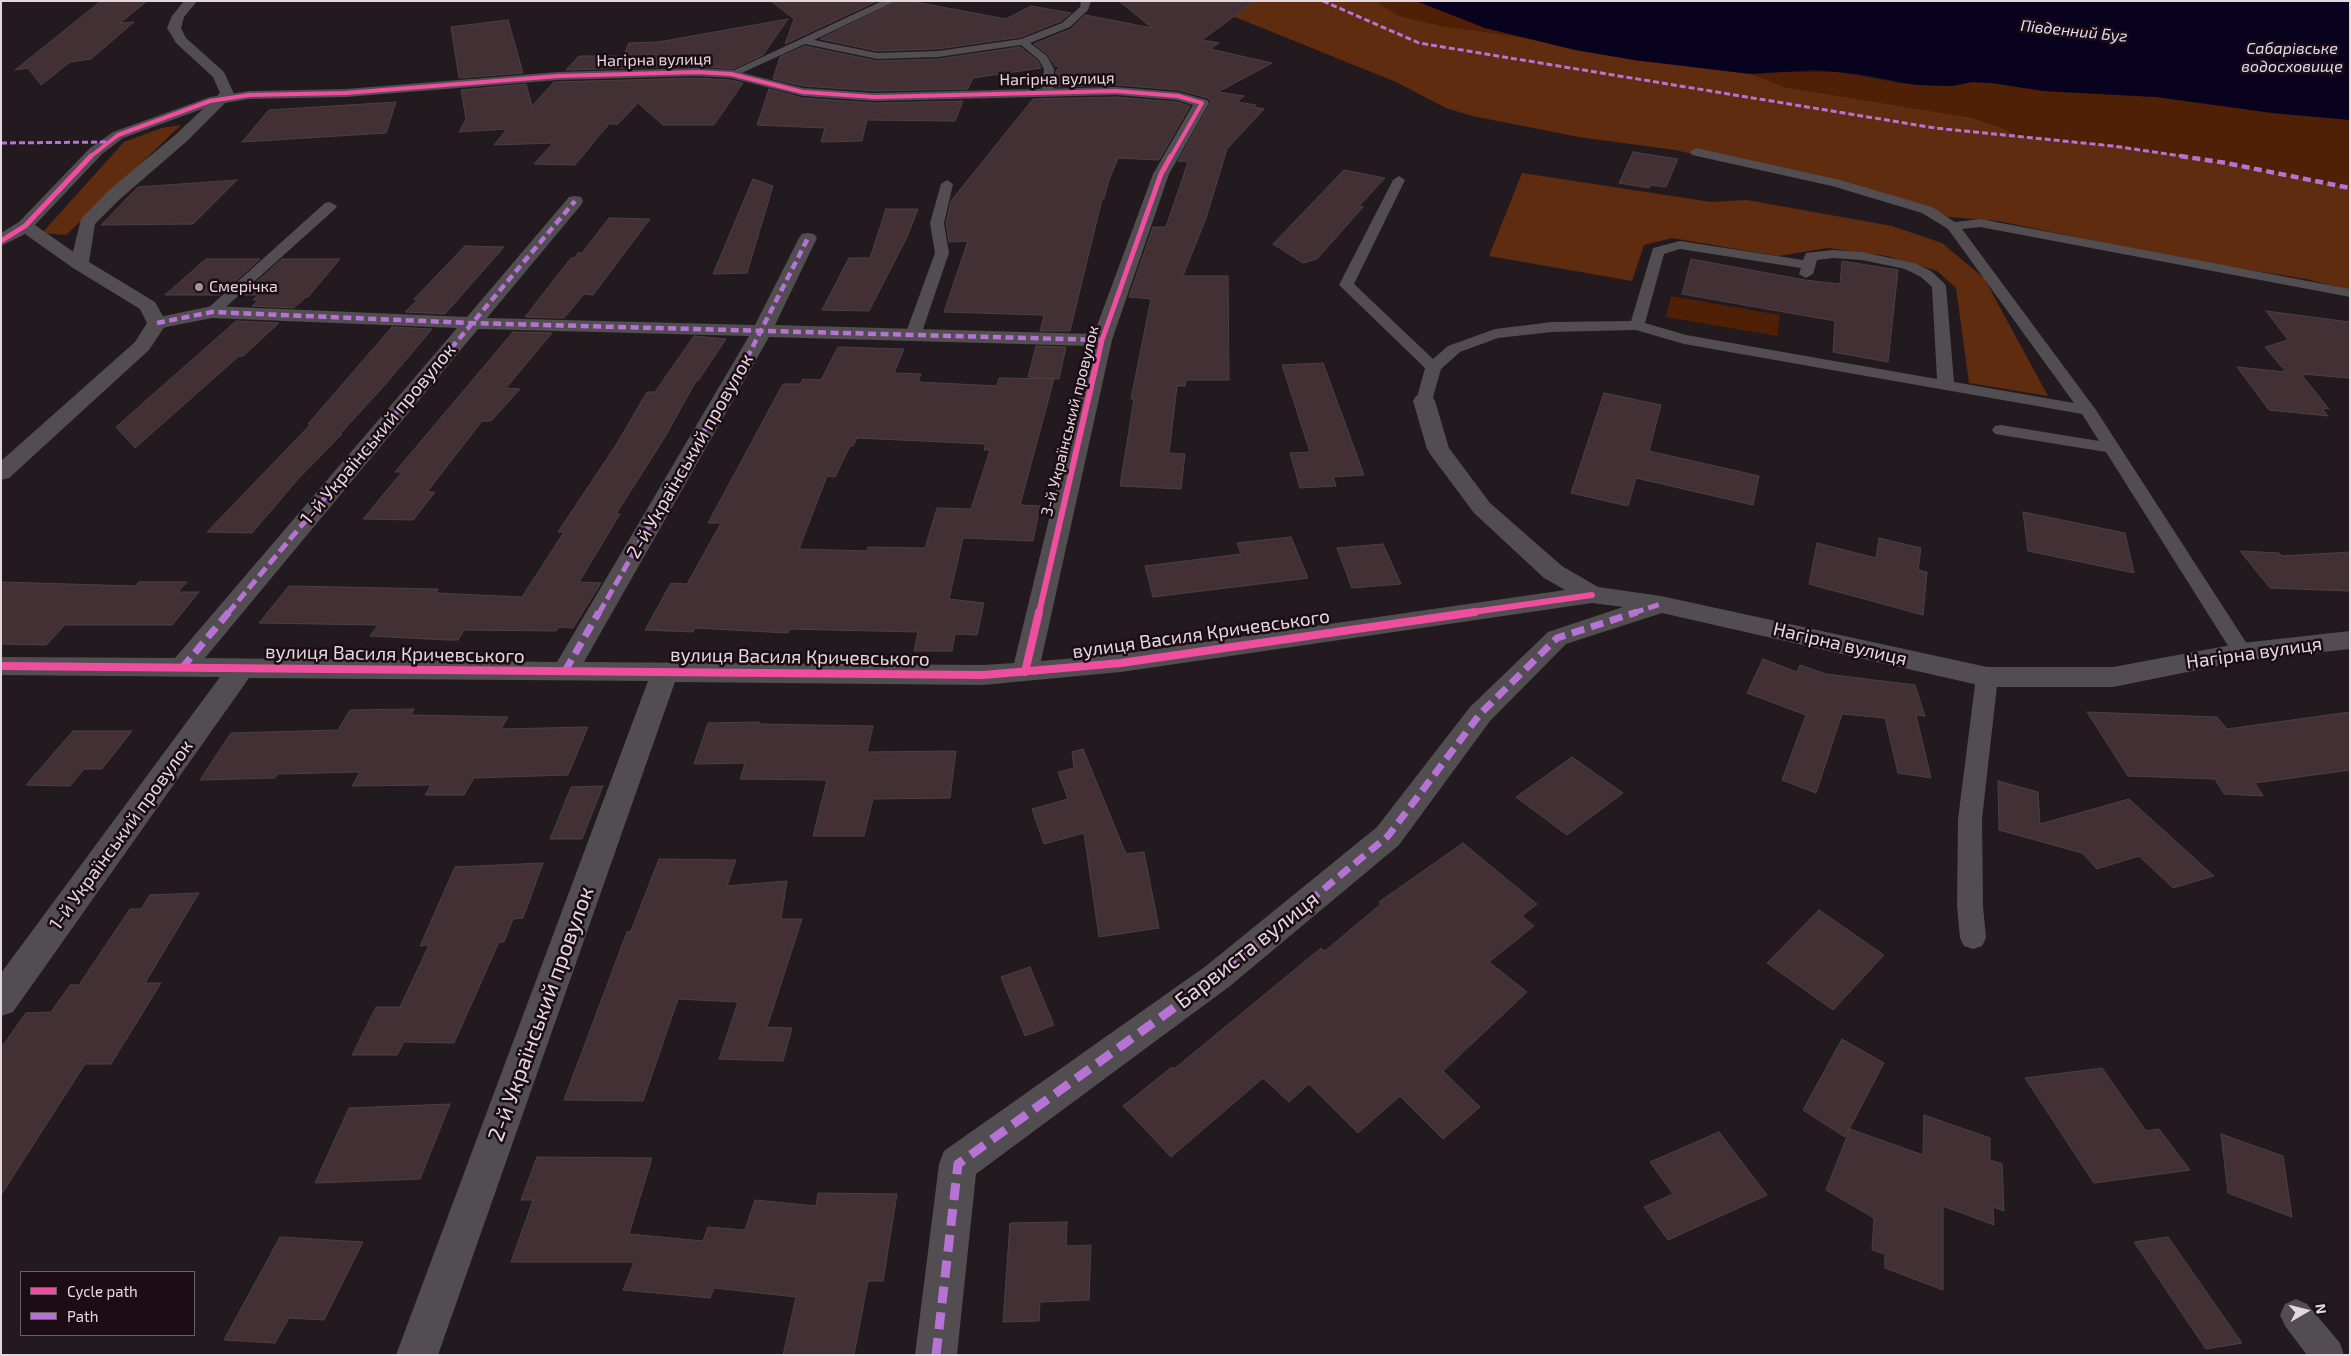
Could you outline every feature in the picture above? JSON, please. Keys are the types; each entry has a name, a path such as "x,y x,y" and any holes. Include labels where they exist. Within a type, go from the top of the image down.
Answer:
{"street":[{"path":"79,264 87,223 114,195 227,94 219,75 181,40 174,28 178,16 191,1"},
{"name":"Нагірна вулиця","path":"1,241 25,226 106,142 155,120 224,98 249,95 346,93 558,76 666,72 730,74 803,92 875,97 1116,91 1178,96 1202,103"},
{"name":"3-й Український провулок","path":"1025,672 1102,340 1161,174 1202,103"},
{"name":"1-й Український провулок","path":"182,668 471,322 575,201"},
{"path":"25,226 79,264 148,306 157,323"},
{"name":"2-й Український провулок","path":"566,671 762,331 808,238"},
{"path":"1,473 142,346 157,323 212,312 471,322 1102,340"},
{"name":"Нагірна вулиця","path":"1424,401 1438,449 1482,508 1554,572 1592,595 1661,604 1987,677 2112,677 2242,652 2350,640"},
{"name":"вулиця Василя Кричевського","path":"1,666 983,675 1121,663 1592,595"},
{"name":"Барвиста вулиця","path":"936,1355 958,1164 1218,976 1388,836 1480,714 1557,638 1661,604"},
{"name":"1-й Український провулок","path":"1,1002 241,668"},
{"name":"2-й Український провулок","path":"417,1355 665,672"}],"lane":[{"path":"730,74 891,1"},
{"path":"804,41 877,56 938,54 1023,42 1066,25 1085,8 1086,1"},
{"path":"1023,42 1043,58 1049,69 1047,92"},
{"path":"1696,152 1835,183 1927,210 1953,226 2088,410 2242,652"},
{"path":"1399,180 1346,286 1433,367"},
{"path":"913,335 942,252 937,223 947,184"},
{"path":"212,312 330,206"},
{"path":"1953,226 1980,223 2178,262 2350,293"},
{"path":"1637,325 1658,251 1680,245 1807,269 1811,256 1833,254 1862,256 1909,266 1926,274 1939,286 1946,386"},
{"path":"1424,401 1433,367 1454,349 1495,334 1552,327 1637,325 1684,339 2088,410"},
{"path":"2001,430 2113,448"},
{"path":"1973,938 1970,906 1970,819 1987,677"},
{"path":"2296,1316 2328,1355"}],"shaded area":[{"path":"1205,1 1375,1 1399,16 1442,26 1518,37 1634,60 1751,74 1784,87 1973,118 2002,128 2020,137 2113,146 2226,163 2350,188 2350,290 2306,279 2182,259 1998,221 1937,216 1846,189 1675,150 1579,137 1472,116 1446,108 1396,82 1225,13"},
{"path":"1375,1 1486,1 1781,72 1838,72 1899,83 1941,86 1972,82 1992,83 2044,91 2156,97 2350,120 2350,188 2152,152 2020,137 2002,128 1973,118 1784,87 1751,74 1575,50 1442,26 1399,16"},
{"path":"181,125 66,235 42,233 124,142 162,128"},
{"path":"1522,173 1711,202 1747,200 1892,226 1942,243 1984,278 2048,396 1969,383 1956,288 1937,271 1887,256 1828,248 1778,256 1672,238 1644,245 1632,281 1489,256"},
{"path":"1671,296 1780,315 1777,336 1666,317"}],"water":[{"name":"Сабарівське водосховище","path":"1416,1 2350,1 2350,120 2272,113 2156,97 2044,91 1992,83 1972,82 1953,86 1916,85 1857,74 1816,70 1751,74 1634,60 1575,50 1485,28"}],"building":[{"path":"101,1 147,1 120,23 134,22 91,59 70,62 41,85 28,68 15,70"},
{"path":"771,1 877,1 785,44 794,19"},
{"path":"898,1 910,1 1006,19 1031,6 1071,13 1061,21 1021,37 938,49 877,51 820,39"},
{"path":"1119,1 1255,1 1202,40 1219,43 1210,49 1272,63 1218,92 1244,96 1237,102 1256,105 1253,107 1264,109 1227,149 1206,218 1183,276 1228,276 1229,380 1186,380 1185,386 1177,386 1169,453 1185,454 1181,489 1120,486 1134,399 1131,399 1151,299 1129,297 1153,227 1166,227 1188,162 1178,161 1211,102 1208,98 1178,90 1116,85 1055,87 1056,71 1060,66 1055,66 1048,55 1034,44 1071,29 1085,15 1152,28"},
{"path":"788,19 763,55 733,69 697,66 566,70 579,56 623,56 629,43 658,42"},
{"path":"508,20 523,73 459,78 451,27"},
{"path":"805,46 877,61 938,59 1020,47 1038,61 1041,68 973,78 968,89 875,91 803,86 773,79 780,57"},
{"path":"697,78 731,80 743,83 714,125 663,125 638,103 618,124 609,124 575,165 534,164 553,143 494,145 507,129 459,132 466,119 461,90 526,84 532,106 554,82"},
{"path":"769,89 803,98 875,103 963,101 955,121 867,120 862,141 821,142 825,128 757,125"},
{"path":"1116,97 1177,102 1190,106 1159,160 1118,158 1104,199 1102,199 1070,331 1040,331 1044,315 944,312 968,241 949,242 946,223 951,201 1033,99"},
{"path":"396,102 386,133 242,142 269,110"},
{"path":"1633,152 1678,159 1666,187 1650,185 1649,188 1619,183"},
{"path":"1344,170 1385,178 1359,206 1363,207 1317,259 1303,263 1273,244"},
{"path":"753,179 773,186 747,273 713,274"},
{"path":"237,180 193,224 101,225 138,187"},
{"path":"886,209 918,209 907,237 869,311 822,310 849,258 870,258"},
{"path":"609,218 650,219 593,295 584,294 564,318 525,317 571,258 574,258 578,253 582,253"},
{"path":"465,246 504,247 445,314 405,312 417,300 414,299"},
{"path":"206,259 260,259 220,295 165,295"},
{"path":"282,259 340,259 308,297 294,308 252,306 259,300 253,300 258,295 242,295"},
{"path":"1691,259 1805,280 1840,284 1842,261 1898,270 1888,362 1833,352 1835,321 1682,294"},
{"path":"2266,311 2350,322 2350,378 2301,374 2329,409 2322,408 2328,416 2269,410 2237,367 2286,372 2265,347 2288,340"},
{"path":"236,321 279,323 135,448 116,427"},
{"path":"392,327 432,329 340,434 342,434 298,479 252,533 207,532 311,424 308,424"},
{"path":"513,332 552,333 506,388 520,389 491,421 482,421 427,492 435,492 413,520 363,519 402,472 395,472"},
{"path":"694,336 726,339 698,381 696,381 665,437 616,514 620,514 579,582 601,583 573,628 559,627 556,631 464,630 458,640 448,640 370,636 378,625 259,623 289,586 438,589 436,593 522,597 564,532 558,532 616,445 647,392 655,392"},
{"path":"1036,346 1066,347 1059,379 1028,377"},
{"path":"838,347 904,349 894,373 921,374 918,382 997,386 999,378 1054,379 1020,505 1040,506 1033,541 963,538 949,599 984,603 977,635 955,634 952,651 914,651 918,632 790,629 788,633 695,628 693,632 645,630 671,583 687,584 721,523 708,523 783,384 800,384 803,379 821,380","holes":["857,438 986,444 984,450 990,450 971,509 937,508 925,548 868,547 867,551 799,549 827,476 835,477 850,446 853,446"]},
{"path":"1323,363 1364,475 1333,477 1336,486 1300,488 1290,453 1310,452 1282,365"},
{"path":"1604,393 1661,405 1649,451 1759,476 1753,505 1636,478 1628,506 1571,493"},
{"path":"2023,512 2125,533 2134,573 2028,551"},
{"path":"1291,537 1308,578 1153,597 1145,566 1241,554 1237,543"},
{"path":"1879,538 1921,548 1918,570 1927,572 1923,615 1809,584 1817,543 1876,558"},
{"path":"1383,544 1401,584 1352,588 1337,548"},
{"path":"2240,551 2279,553 2282,556 2350,552 2350,591 2270,588"},
{"path":"1,582 135,586 139,582 187,582 178,592 199,592 172,625 65,625 46,645 1,644"},
{"path":"1763,659 1797,672 1800,665 1826,674 1915,685 1925,716 1916,715 1931,778 1898,773 1885,718 1842,714 1816,793 1782,780 1806,715 1747,693"},
{"path":"414,709 411,715 508,717 501,729 588,727 568,775 474,778 464,795 425,795 431,785 352,786 360,772 278,774 275,778 200,780 231,733 338,730 350,710"},
{"path":"2087,712 2217,717 2227,729 2350,712 2350,770 2255,783 2263,796 2224,794 2215,779 2128,776"},
{"path":"759,722 758,724 873,726 867,752 956,751 950,798 873,799 864,836 813,836 827,780 740,779 745,763 694,764 708,723"},
{"path":"73,731 132,731 102,769 84,769 70,786 26,785"},
{"path":"1083,749 1126,854 1144,852 1159,928 1099,937 1084,833 1044,844 1032,809 1068,799 1058,772 1074,768 1072,752"},
{"path":"1572,757 1623,793 1567,835 1516,797"},
{"path":"1998,781 2038,792 2040,824 2129,799 2214,876 2173,888 2139,856 2097,869 2082,853 1999,830"},
{"path":"603,786 582,839 550,839 571,787"},
{"path":"1463,843 1537,904 1522,916 1534,926 1489,962 1527,992 1443,1071 1480,1107 1443,1139 1400,1096 1358,1133 1309,1084 1289,1102 1263,1078 1171,1157 1123,1106 1172,1067 1174,1069 1321,948 1325,951 1381,904 1379,902"},
{"path":"659,859 736,860 727,886 787,881 781,919 802,919 767,1027 792,1028 783,1061 719,1059 738,1002 678,999 643,1101 564,1100 627,932 631,931"},
{"path":"543,863 523,918 513,919 504,942 499,942 454,1043 404,1042 397,1055 352,1055 376,1007 400,1007 429,945 420,946 455,867"},
{"path":"199,893 145,983 161,983 111,1064 85,1064 1,1195 1,1048 26,1013 51,1012 70,985 79,985 130,909 141,909 150,895"},
{"path":"1819,910 1884,955 1833,1010 1767,963"},
{"path":"1030,967 1054,1025 1025,1036 1001,977"},
{"path":"1842,1039 1884,1063 1845,1137 1803,1110"},
{"path":"2102,1068 2146,1131 2159,1129 2190,1170 2094,1183 2025,1078"},
{"path":"450,1104 420,1179 315,1183 349,1108"},
{"path":"1924,1115 1990,1138 1990,1160 2002,1164 2004,1211 1993,1207 1994,1225 1943,1206 1943,1290 1885,1268 1885,1254 1872,1250 1874,1218 1826,1190 1850,1129 1923,1155"},
{"path":"1719,1132 1767,1195 1668,1240 1644,1207 1673,1194 1650,1162"},
{"path":"2221,1134 2283,1156 2292,1217 2228,1193"},
{"path":"537,1157 652,1158 629,1234 703,1241 708,1227 745,1230 755,1200 816,1206 818,1193 897,1194 883,1281 868,1281 854,1355 783,1355 796,1297 714,1288 710,1298 623,1290 634,1262 511,1262 533,1200 521,1200"},
{"path":"1067,1222 1066,1246 1091,1245 1089,1300 1040,1302 1039,1321 1003,1322 1010,1223"},
{"path":"280,1237 363,1242 324,1320 289,1318 275,1343 224,1340"},
{"path":"2168,1237 2242,1343 2206,1349 2134,1242"}],"marked path":[{"path":"1323,1 1419,43 1935,128 2113,146 2226,163 2350,188"},
{"path":"1,143 106,142"},
{"path":"182,668 575,201"},
{"path":"565,671 762,331 808,238"},
{"path":"157,323 212,312 471,323 1102,340"},
{"path":"936,1355 958,1164 1218,976 1388,836 1480,714 1557,638 1661,604"}],"cycle path":[{"path":"1,241 25,226 96,151 118,135 210,101 249,95 346,93 558,76 697,72 731,74 803,92 875,97 1116,91 1178,96 1202,103 1161,174 1102,340 1025,672"},
{"path":"1,666 983,675 1121,663 1592,595"}],"place":[{"name":"Смерічка","path":"199,287"}],"water label":[{"name":"Південний Буг","path":"2074,31"}]}
